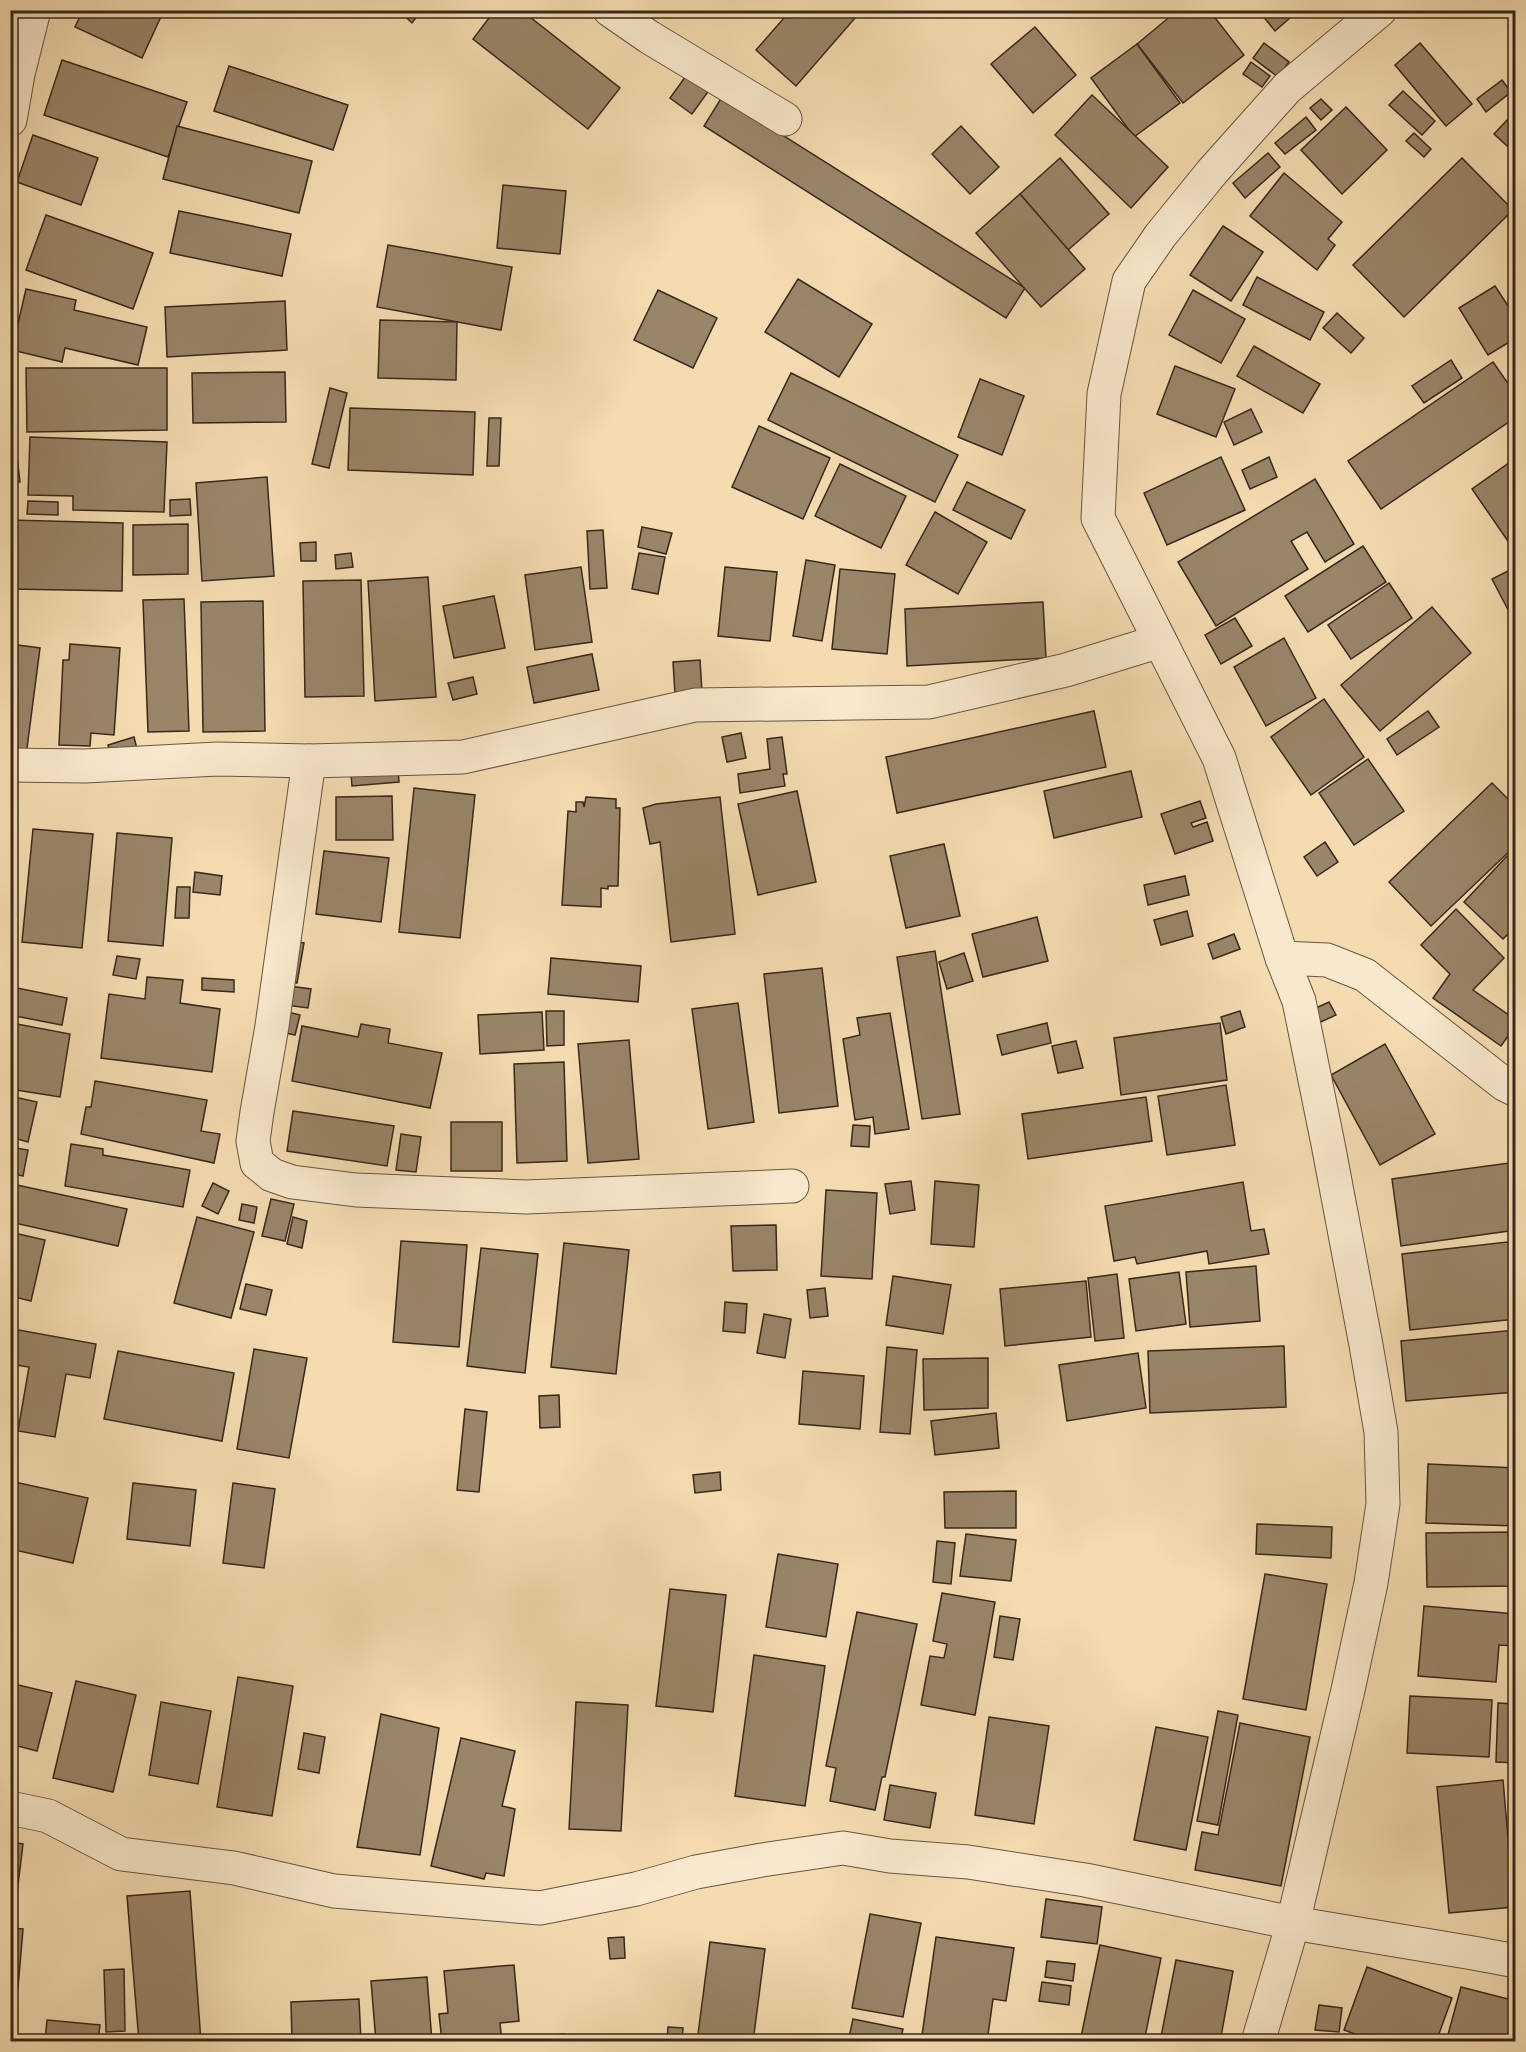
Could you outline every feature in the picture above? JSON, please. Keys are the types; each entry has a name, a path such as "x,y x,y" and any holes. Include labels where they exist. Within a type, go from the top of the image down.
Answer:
{"street":[{"path":"10,120 18,74 34,10"},
{"path":"610,10 649,37 785,119"},
{"path":"1258,2042 1293,1923 1371,1583 1383,1504 1381,1432 1299,1001 1282,958 1219,758 1098,518 1104,394 1129,281 1160,236 1212,172 1287,88 1380,10"},
{"path":"10,765 85,766 217,759 309,761 463,757 694,705 929,702 1066,670 1160,641"},
{"path":"309,761 272,1026 257,1112 254,1141 257,1163 272,1175 292,1182 356,1190 526,1197 792,1186"},
{"path":"1282,958 1327,960 1365,975 1515,1090"},
{"path":"10,1808 48,1816 121,1854 234,1868 334,1891 540,1908 636,1889 696,1872 843,1848 890,1856 968,1862 1073,1878 1293,1923 1515,1961"}],"building":[{"path":"83,10 164,10 142,58 75,27"},
{"path":"398,10 422,10 412,23"},
{"path":"495,10 521,10 620,88 588,129 473,39"},
{"path":"791,10 862,10 796,86 756,50"},
{"path":"1178,10 1209,10 1244,55 1183,103 1137,44"},
{"path":"1258,10 1299,10 1275,31"},
{"path":"1035,27 1076,75 1033,113 991,64"},
{"path":"1264,43 1289,62 1278,77 1253,58"},
{"path":"1420,43 1472,104 1446,126 1395,65"},
{"path":"1137,44 1180,103 1134,137 1091,78"},
{"path":"62,60 187,102 168,157 44,115"},
{"path":"1251,62 1270,76 1262,87 1243,74"},
{"path":"229,66 348,105 333,150 214,111"},
{"path":"688,73 710,89 692,114 670,98"},
{"path":"1502,80 1511,92 1486,112 1477,99"},
{"path":"1403,91 1435,121 1422,135 1389,105"},
{"path":"1092,95 1168,167 1131,208 1055,135"},
{"path":"722,97 1025,288 1006,318 704,126"},
{"path":"1321,99 1332,110 1321,120 1310,108"},
{"path":"1346,107 1387,150 1342,194 1301,150"},
{"path":"1306,117 1316,130 1285,154 1275,143"},
{"path":"1509,118 1516,125 1516,154 1494,134"},
{"path":"177,126 312,161 299,213 163,179"},
{"path":"961,126 999,167 970,194 932,154"},
{"path":"1414,133 1431,149 1424,157 1406,141"},
{"path":"33,135 98,158 81,205 17,182"},
{"path":"1268,153 1280,167 1245,198 1233,183"},
{"path":"1060,158 1109,214 1068,250 1020,194"},
{"path":"1462,158 1513,210 1404,317 1353,265"},
{"path":"1284,173 1342,222 1328,239 1335,245 1317,270 1250,216"},
{"path":"503,185 566,191 560,254 497,248"},
{"path":"1020,194 1085,269 1041,307 976,233"},
{"path":"179,211 291,234 282,276 170,253"},
{"path":"46,215 153,253 133,309 26,270"},
{"path":"1223,226 1263,252 1231,301 1190,275"},
{"path":"388,245 512,267 501,330 377,307"},
{"path":"1257,277 1324,312 1310,340 1243,305"},
{"path":"798,279 872,324 839,377 765,332"},
{"path":"1495,286 1516,318 1516,338 1488,355 1459,308"},
{"path":"26,289 76,300 74,310 147,327 138,365 65,348 62,362 12,350"},
{"path":"658,290 717,318 693,368 634,340"},
{"path":"1193,290 1245,319 1221,363 1169,335"},
{"path":"285,301 287,350 167,357 165,307"},
{"path":"1337,313 1364,338 1351,353 1323,328"},
{"path":"380,320 457,322 456,380 378,378"},
{"path":"1254,346 1320,384 1303,413 1237,376"},
{"path":"1451,360 1462,378 1424,403 1412,386"},
{"path":"1493,362 1516,395 1516,417 1381,509 1348,461"},
{"path":"1175,366 1235,389 1216,437 1157,414"},
{"path":"26,368 167,368 167,430 27,432"},
{"path":"285,372 286,422 193,423 192,373"},
{"path":"791,373 958,455 935,502 768,420"},
{"path":"980,379 1024,396 1002,455 958,437"},
{"path":"330,388 347,393 329,468 312,464"},
{"path":"350,408 475,412 473,475 348,470"},
{"path":"1251,409 1262,432 1234,445 1224,422"},
{"path":"489,418 501,418 499,466 487,466"},
{"path":"759,426 830,458 803,519 732,487"},
{"path":"10,432 14,432 20,482 10,484"},
{"path":"30,437 167,442 164,512 73,510 73,496 28,495"},
{"path":"1221,457 1245,510 1167,545 1144,493"},
{"path":"1269,457 1277,477 1250,489 1242,470"},
{"path":"1516,458 1516,545 1512,547 1472,489"},
{"path":"840,464 906,496 881,548 815,516"},
{"path":"267,477 274,576 202,581 196,483"},
{"path":"1315,479 1354,544 1325,562 1307,532 1291,541 1308,569 1216,626 1178,562"},
{"path":"967,482 1025,510 1011,539 953,510"},
{"path":"190,499 191,515 170,516 170,500"},
{"path":"28,501 58,502 58,515 27,514"},
{"path":"935,512 987,542 958,594 906,565"},
{"path":"10,520 123,523 122,591 10,589"},
{"path":"188,524 188,574 133,575 133,525"},
{"path":"642,527 672,533 666,554 638,547"},
{"path":"603,530 607,588 590,589 587,531"},
{"path":"316,542 316,561 301,561 300,543"},
{"path":"1363,546 1386,582 1308,632 1285,596"},
{"path":"351,553 353,567 336,569 335,555"},
{"path":"639,553 665,557 658,594 632,589"},
{"path":"806,560 835,565 822,641 793,636"},
{"path":"581,567 592,642 535,650 525,575"},
{"path":"725,567 777,572 770,641 718,636"},
{"path":"1516,567 1516,625 1492,579"},
{"path":"840,569 895,574 887,654 832,649"},
{"path":"428,577 436,697 375,701 368,581"},
{"path":"361,580 364,696 305,697 303,581"},
{"path":"1389,583 1412,618 1351,659 1328,625"},
{"path":"494,596 505,648 454,658 443,606"},
{"path":"184,599 189,731 148,732 143,600"},
{"path":"263,601 265,731 203,732 201,602"},
{"path":"1043,602 1046,658 907,666 905,609"},
{"path":"1432,607 1471,653 1380,731 1341,685"},
{"path":"1235,618 1252,646 1221,664 1205,635"},
{"path":"1284,638 1316,698 1266,726 1234,667"},
{"path":"10,644 40,648 26,756 10,754"},
{"path":"70,644 120,648 114,735 91,733 90,746 59,745 63,660 69,660"},
{"path":"592,654 599,690 534,703 527,667"},
{"path":"700,660 702,692 675,694 673,662"},
{"path":"473,677 477,694 453,700 448,683"},
{"path":"1324,699 1364,757 1311,795 1271,737"},
{"path":"1094,711 1106,767 897,813 886,757"},
{"path":"1428,711 1439,727 1397,755 1387,739"},
{"path":"741,733 746,758 727,762 722,737"},
{"path":"134,737 137,749 112,758 108,745"},
{"path":"782,737 787,774 783,774 785,786 740,793 738,774 770,769 767,739"},
{"path":"1368,759 1404,811 1354,845 1319,793"},
{"path":"398,769 399,782 352,786 351,774"},
{"path":"1131,771 1142,817 1054,838 1044,791"},
{"path":"1492,783 1516,807 1516,845 1431,926 1389,882"},
{"path":"414,788 475,795 460,938 399,932"},
{"path":"797,791 816,882 758,895 738,804"},
{"path":"392,796 393,840 336,840 336,797"},
{"path":"586,797 616,799 616,808 620,808 618,886 608,886 608,889 601,888 601,907 562,905 568,811 576,812 576,802 583,802 584,807"},
{"path":"720,797 735,934 671,942 660,842 650,844 643,808 656,804"},
{"path":"1200,801 1206,818 1191,823 1193,827 1207,822 1213,841 1175,854 1161,814"},
{"path":"33,829 93,834 82,948 22,942"},
{"path":"117,833 172,838 163,946 108,941"},
{"path":"1325,842 1338,862 1317,876 1304,857"},
{"path":"944,844 960,916 906,928 890,856"},
{"path":"324,851 389,858 381,922 316,914"},
{"path":"1507,856 1516,864 1516,926 1503,939 1464,902"},
{"path":"195,872 222,876 220,895 193,892"},
{"path":"1185,876 1189,895 1148,905 1144,885"},
{"path":"177,887 190,887 189,918 175,918"},
{"path":"1456,909 1504,958 1473,990 1516,1020 1516,1025 1501,1046 1433,998 1450,974 1421,945"},
{"path":"1187,911 1193,936 1161,945 1154,920"},
{"path":"1037,917 1048,961 983,977 972,934"},
{"path":"1234,934 1240,949 1213,959 1208,944"},
{"path":"288,941 304,943 297,983 281,980"},
{"path":"935,951 960,1114 922,1119 897,957"},
{"path":"964,953 973,981 947,989 939,962"},
{"path":"117,956 140,959 136,979 113,975"},
{"path":"551,958 641,966 638,1002 548,994"},
{"path":"822,968 838,1106 779,1113 764,974"},
{"path":"147,977 183,980 180,1003 220,1009 212,1072 101,1058 109,994 145,999"},
{"path":"202,978 234,980 234,992 202,990"},
{"path":"282,985 311,989 308,1008 279,1004"},
{"path":"12,987 67,998 62,1025 10,1015"},
{"path":"1329,1002 1336,1015 1314,1025 1307,1012"},
{"path":"738,1003 754,1122 708,1129 692,1009"},
{"path":"276,1009 300,1015 295,1035 272,1030"},
{"path":"546,1011 564,1011 564,1045 547,1046"},
{"path":"1240,1011 1245,1027 1226,1034 1221,1017"},
{"path":"542,1012 544,1050 480,1054 478,1015"},
{"path":"890,1013 909,1129 875,1134 873,1117 855,1120 843,1039 860,1035 857,1018"},
{"path":"1047,1023 1051,1043 1002,1055 997,1035"},
{"path":"1220,1023 1227,1080 1121,1095 1114,1038"},
{"path":"17,1024 70,1034 60,1097 10,1089 10,1061"},
{"path":"361,1024 390,1029 388,1043 442,1053 430,1108 292,1081 302,1026 358,1037"},
{"path":"629,1040 639,1159 588,1163 578,1044"},
{"path":"1076,1041 1083,1068 1058,1073 1052,1046"},
{"path":"1385,1044 1435,1134 1380,1165 1331,1075"},
{"path":"564,1062 567,1161 517,1163 514,1064"},
{"path":"95,1081 207,1100 201,1131 220,1134 214,1163 81,1134 86,1107 91,1107"},
{"path":"1226,1085 1235,1145 1167,1155 1158,1096"},
{"path":"10,1096 37,1102 28,1142 10,1137"},
{"path":"1146,1097 1152,1141 1028,1159 1022,1114"},
{"path":"293,1111 394,1126 387,1166 287,1151"},
{"path":"451,1122 502,1122 502,1171 451,1171"},
{"path":"853,1125 870,1126 869,1147 851,1146"},
{"path":"401,1134 421,1137 416,1172 396,1170"},
{"path":"71,1144 103,1149 103,1155 190,1170 183,1207 65,1186"},
{"path":"10,1147 28,1150 23,1176 10,1173"},
{"path":"1516,1162 1516,1230 1401,1246 1392,1179"},
{"path":"911,1181 915,1210 890,1214 885,1184"},
{"path":"935,1181 979,1185 974,1247 931,1244"},
{"path":"1243,1182 1251,1231 1264,1229 1269,1254 1209,1264 1207,1251 1137,1264 1135,1257 1114,1261 1105,1206"},
{"path":"213,1183 229,1191 218,1214 202,1206"},
{"path":"17,1185 127,1209 118,1246 10,1222"},
{"path":"826,1190 877,1193 872,1279 821,1276"},
{"path":"271,1199 294,1204 285,1241 262,1236"},
{"path":"242,1204 257,1207 254,1223 239,1220"},
{"path":"197,1217 254,1232 231,1318 174,1303"},
{"path":"293,1217 307,1221 302,1248 287,1244"},
{"path":"776,1225 777,1270 733,1271 731,1226"},
{"path":"10,1232 45,1240 31,1301 10,1296"},
{"path":"401,1241 467,1245 459,1347 393,1342"},
{"path":"1516,1241 1516,1319 1410,1330 1402,1254"},
{"path":"564,1243 629,1250 616,1374 551,1367"},
{"path":"481,1248 538,1254 525,1373 467,1366"},
{"path":"1256,1266 1260,1321 1190,1327 1186,1272"},
{"path":"1179,1272 1186,1324 1136,1331 1129,1279"},
{"path":"1117,1274 1124,1338 1095,1341 1088,1278"},
{"path":"893,1276 951,1285 943,1334 886,1325"},
{"path":"1086,1281 1091,1337 1005,1346 1000,1289"},
{"path":"246,1284 272,1290 266,1315 240,1309"},
{"path":"825,1288 828,1316 810,1318 807,1290"},
{"path":"725,1302 747,1304 745,1333 723,1331"},
{"path":"764,1314 791,1319 785,1358 757,1353"},
{"path":"13,1329 96,1344 90,1378 66,1374 55,1437 18,1431 29,1367 10,1364"},
{"path":"1516,1330 1516,1392 1406,1401 1401,1341"},
{"path":"1284,1346 1286,1407 1150,1413 1148,1351"},
{"path":"887,1347 917,1350 910,1434 880,1432"},
{"path":"254,1349 307,1358 289,1458 237,1449"},
{"path":"118,1351 234,1373 222,1441 104,1419"},
{"path":"1138,1353 1146,1408 1067,1421 1059,1365"},
{"path":"988,1358 988,1408 924,1410 923,1359"},
{"path":"803,1371 864,1376 860,1429 799,1424"},
{"path":"559,1395 560,1427 540,1428 539,1396"},
{"path":"465,1409 487,1412 479,1492 457,1490"},
{"path":"996,1413 999,1448 935,1455 931,1421"},
{"path":"1428,1464 1516,1468 1516,1526 1426,1523"},
{"path":"720,1472 721,1490 695,1493 693,1475"},
{"path":"10,1481 88,1498 73,1563 10,1549"},
{"path":"133,1483 196,1490 190,1546 127,1539"},
{"path":"233,1483 275,1489 264,1568 223,1563"},
{"path":"1016,1491 1016,1528 945,1528 944,1492"},
{"path":"1257,1524 1332,1527 1331,1558 1256,1554"},
{"path":"1516,1532 1516,1586 1427,1587 1426,1533"},
{"path":"966,1534 1016,1540 1011,1581 960,1576"},
{"path":"937,1541 955,1543 951,1584 933,1582"},
{"path":"778,1554 838,1564 826,1637 766,1627"},
{"path":"1265,1574 1327,1584 1306,1710 1243,1699"},
{"path":"670,1589 726,1595 713,1712 656,1706"},
{"path":"942,1593 995,1602 975,1715 921,1705 930,1656 944,1658 947,1644 933,1641"},
{"path":"1424,1606 1516,1614 1516,1646 1499,1645 1496,1682 1418,1676"},
{"path":"857,1612 917,1624 885,1777 882,1777 875,1810 830,1801 836,1768 826,1766"},
{"path":"1000,1616 1020,1619 1013,1660 994,1657"},
{"path":"754,1655 825,1666 805,1806 735,1796"},
{"path":"238,1677 293,1686 272,1816 217,1807"},
{"path":"76,1681 136,1695 113,1792 53,1778"},
{"path":"10,1683 52,1693 37,1751 10,1744"},
{"path":"1410,1696 1492,1700 1489,1757 1407,1753"},
{"path":"161,1702 211,1711 198,1784 149,1775"},
{"path":"576,1702 628,1705 621,1831 569,1829"},
{"path":"1498,1703 1516,1704 1516,1763 1496,1762"},
{"path":"1218,1711 1238,1715 1218,1825 1197,1821"},
{"path":"381,1714 439,1728 420,1855 357,1847"},
{"path":"989,1717 1049,1726 1034,1824 975,1815"},
{"path":"1240,1723 1310,1737 1281,1886 1195,1870 1202,1832 1218,1835"},
{"path":"1156,1727 1208,1737 1186,1850 1134,1840"},
{"path":"304,1733 325,1737 319,1773 298,1769"},
{"path":"461,1738 515,1751 502,1806 515,1809 504,1876 486,1873 484,1879 431,1866"},
{"path":"1503,1780 1514,1907 1449,1913 1437,1787"},
{"path":"890,1785 936,1793 930,1828 884,1820"},
{"path":"10,1842 23,1844 14,1918 10,1918"},
{"path":"190,1891 201,2042 139,2042 127,1896"},
{"path":"1046,1899 1102,1907 1097,1944 1041,1937"},
{"path":"870,1914 921,1923 903,2017 852,2008"},
{"path":"10,1928 23,1929 18,1988 10,1988"},
{"path":"624,1937 625,1958 610,1959 608,1938"},
{"path":"936,1937 1014,1948 1006,2001 993,1999 987,2042 921,2042"},
{"path":"710,1942 765,1949 753,2042 697,2042"},
{"path":"1100,1945 1161,1958 1144,2042 1080,2042"},
{"path":"1176,1960 1233,1971 1220,2042 1160,2042"},
{"path":"1047,1961 1075,1964 1073,1981 1045,1977"},
{"path":"514,1965 519,2021 500,2023 502,2042 442,2042 439,2014 448,2013 444,1971"},
{"path":"1367,1967 1452,1998 1436,2042 1377,2042 1344,2030"},
{"path":"124,1969 125,2031 106,2032 104,1970"},
{"path":"427,1977 432,2042 376,2042 371,1981"},
{"path":"1042,1982 1071,1986 1069,2005 1039,2001"},
{"path":"1461,1987 1516,2001 1506,2042 1446,2042"},
{"path":"359,1999 361,2042 292,2042 291,2002"},
{"path":"1319,2005 1342,2008 1339,2032 1315,2030"},
{"path":"853,2019 903,2029 900,2042 848,2042"},
{"path":"47,2020 100,2025 98,2042 45,2042"},
{"path":"668,2027 683,2028 682,2042 667,2042"},
{"path":"564,2034 565,2042 517,2042 516,2039"},
{"path":"657,2039 658,2042 610,2042 610,2041"}]}
